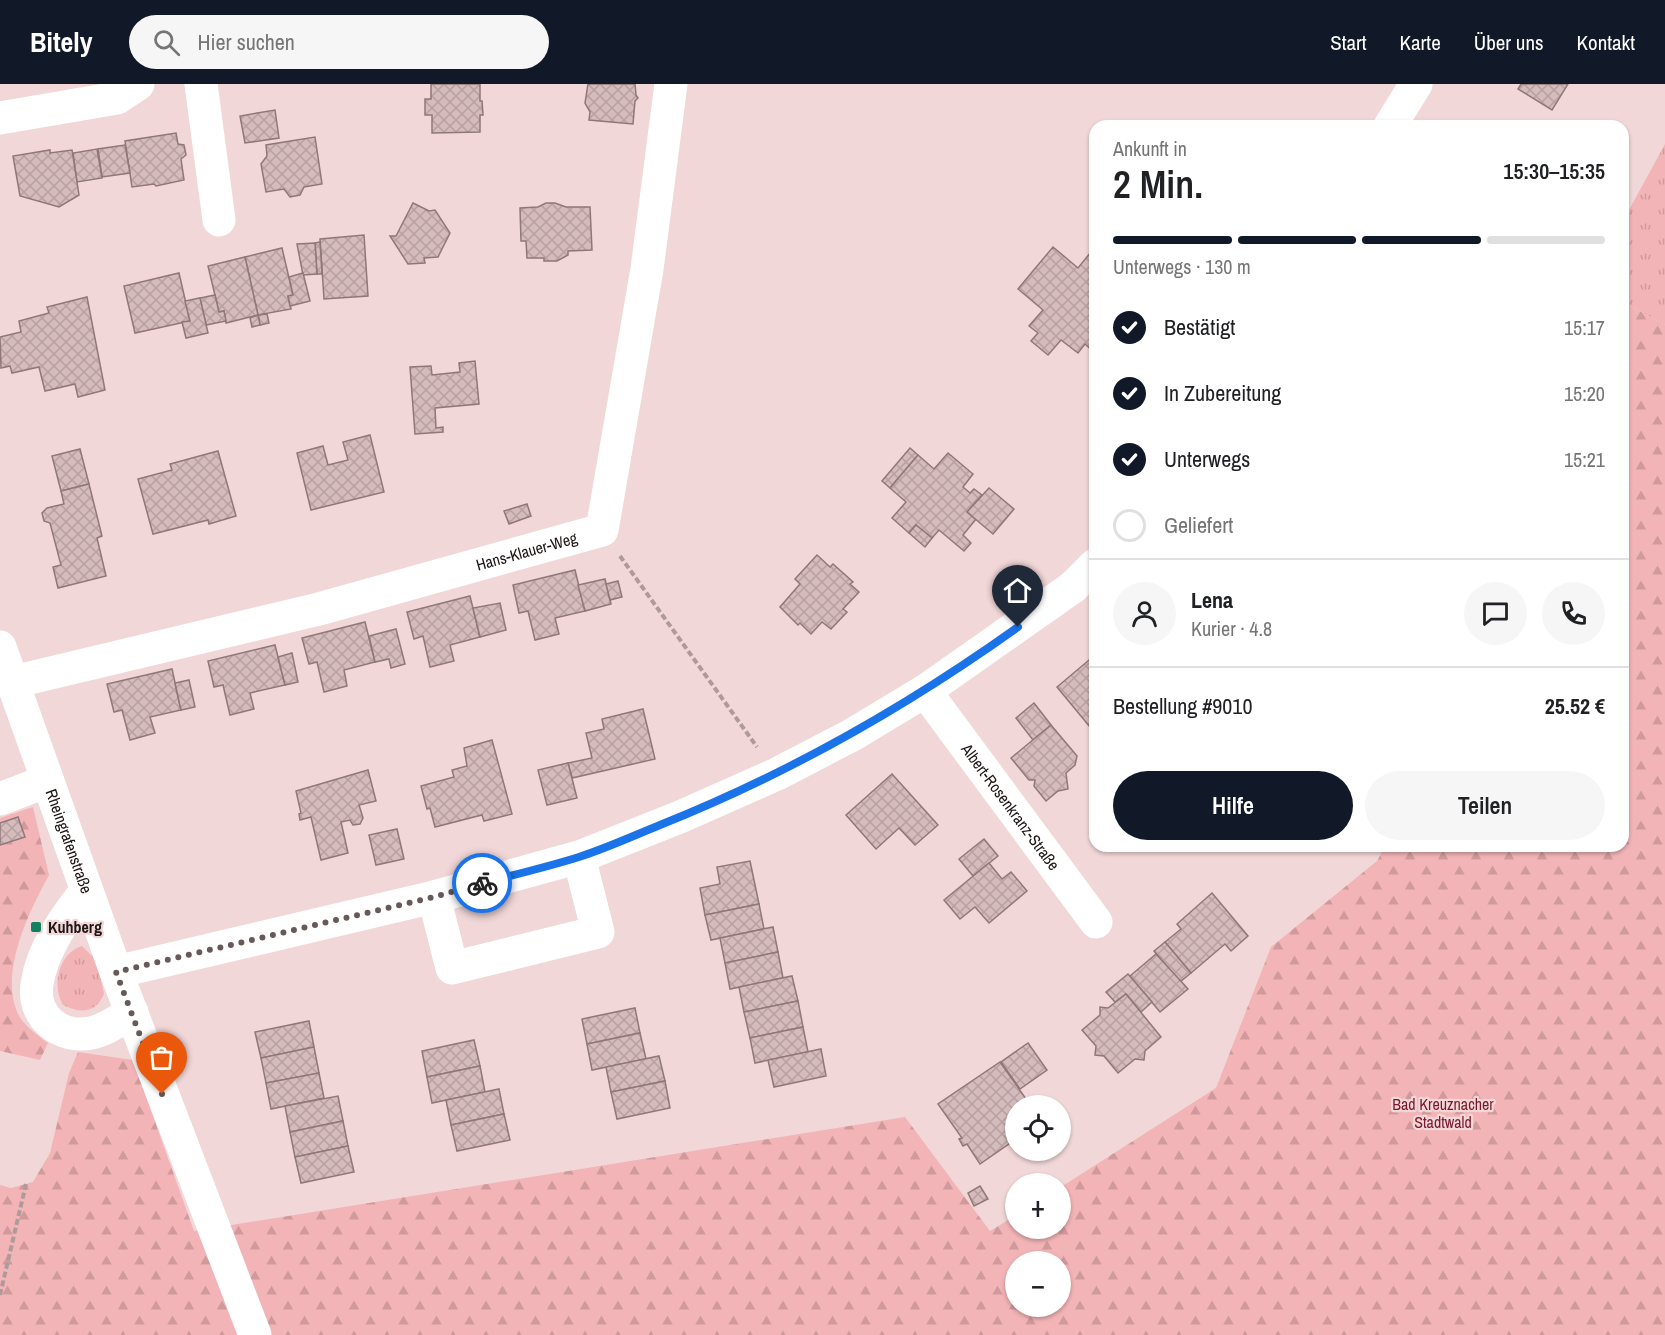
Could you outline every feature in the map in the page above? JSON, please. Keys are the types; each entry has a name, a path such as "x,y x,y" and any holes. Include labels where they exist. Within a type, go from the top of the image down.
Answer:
{"street":[{"path":"0,118 117,98 138,84"},
{"path":"201,84 219,220"},
{"path":"602,530 647,269 671,84"},
{"path":"1394,120 1416,84"},
{"name":"Hans-Klauer-Weg","path":"13,682 319,609 602,530"},
{"path":"116,972 434,897 579,857 681,817 777,774 852,735 925,691 1073,587 1089,571"},
{"name":"Rheingrafenstraße","path":"0,647 116,972 255,1335"},
{"name":"Albert-Rosenkranz-Straße","path":"925,691 1096,922"},
{"path":"0,799 47,781"},
{"path":"434,897 452,968 598,932 579,857"},
{"path":"86,891 70,910 57,932 43,964 36,986 40,1007 49,1024 59,1030 82,1034 94,1032 132,1012"}],"path":[{"path":"602,530 777,774"},
{"path":"0,1295 26,1184"}],"green space":[{"path":"1665,144 1665,325 1629,305 1629,210"},
{"name":"Bad Kreuznacher Stadtwald","path":"1629,305 1665,325 1665,1335 0,1335 0,1185 11,1188 33,1182 50,1153 69,1073 78,1052 133,1060 194,1231 905,1117 990,1231 1005,1222 1005,1239 1071,1239 1071,1181 1216,1088 1271,947 1377,861 1382,852 1629,852"},
{"path":"33,807 49,875 26,922 20,940 12,976 12,993 21,1019 48,1043 40,1060 0,1051 0,818"},
{"path":"82,946 97,961 104,994 97,1005 92,1008 76,1010 63,1005 59,997 58,979 59,971 68,955"}],"building":[{"path":"431,84 480,84 483,115 480,115 480,132 432,133 432,115 425,115 425,99 431,99"},
{"path":"588,84 635,84 638,98 635,101 633,124 589,120 590,112 585,103"},
{"path":"1521,84 1568,84 1552,110 1518,89"},
{"path":"275,110 279,138 245,143 240,116"},
{"path":"176,133 178,144 184,145 186,155 181,159 184,180 156,186 154,184 132,187 125,141"},
{"path":"315,137 322,184 304,187 300,195 290,197 284,189 266,192 261,164 267,156 266,145"},
{"path":"125,145 130,173 102,177 98,149"},
{"path":"97,149 102,178 77,182 73,153"},
{"path":"50,150 50,153 72,150 79,195 59,207 20,196 13,156"},
{"path":"413,203 429,211 435,210 450,233 438,257 424,258 425,263 408,264 390,236 396,236"},
{"path":"546,203 566,207 590,207 592,250 568,251 568,255 557,261 527,258 526,241 521,241 520,208 538,207"},
{"path":"364,235 368,296 324,299 320,239"},
{"path":"320,242 322,274 317,274 315,243"},
{"path":"315,243 317,274 303,275 297,244"},
{"path":"1053,247 1078,268 1089,254 1089,348 1085,344 1078,353 1061,340 1048,355 1031,341 1038,333 1029,326 1043,310 1018,289"},
{"path":"282,248 293,295 288,296 291,309 258,315 245,257"},
{"path":"245,257 258,315 226,323 224,311 219,312 208,266"},
{"path":"179,273 190,321 135,333 124,286"},
{"path":"303,273 310,301 290,306 288,296 293,295 289,277"},
{"path":"215,295 219,312 224,311 226,321 206,325 200,298"},
{"path":"87,297 105,390 78,397 75,384 45,391 39,367 12,373 10,366 1,368 0,337 21,332 19,321 49,313 47,307"},
{"path":"200,298 208,333 186,338 182,322 190,321 185,301"},
{"path":"267,314 269,323 260,325 258,315"},
{"path":"258,315 260,325 252,327 250,318"},
{"path":"475,361 479,404 435,408 436,428 443,427 443,432 415,434 410,367 431,366 432,375 460,372 459,363"},
{"path":"370,435 384,492 311,510 297,453 323,446 328,465 348,460 343,442"},
{"path":"910,448 918,455 890,488 882,481"},
{"path":"80,449 89,484 61,491 52,456"},
{"path":"218,451 236,516 209,524 208,520 153,534 138,479 172,470 170,464"},
{"path":"948,453 973,474 963,487 970,493 974,489 982,495 967,512 976,519 963,535 971,543 964,551 939,530 932,538 916,525 909,533 892,518 906,502 890,488 918,455 934,469"},
{"path":"89,484 102,536 97,538 106,576 58,588 53,567 61,565 50,523 44,521 42,513 47,508 64,504 61,491"},
{"path":"989,488 1014,509 993,534 967,512"},
{"path":"527,504 531,516 509,524 504,511"},
{"path":"916,525 932,538 925,547 909,533"},
{"path":"817,555 830,567 833,564 853,582 850,584 859,592 843,609 847,612 831,629 822,622 811,634 780,607 800,584 795,579"},
{"path":"575,570 585,611 555,618 559,634 535,640 528,611 519,613 513,585"},
{"path":"605,579 611,604 585,611 578,585"},
{"path":"618,581 622,597 610,600 606,584"},
{"path":"470,596 480,637 450,645 454,661 430,667 423,636 414,639 407,612"},
{"path":"500,603 506,630 480,637 473,608"},
{"path":"365,622 375,662 344,670 347,686 324,692 317,662 309,664 302,638"},
{"path":"396,629 405,664 391,668 389,659 375,662 369,636"},
{"path":"275,645 285,685 250,693 254,709 230,715 223,685 214,687 208,661"},
{"path":"292,653 298,682 285,685 278,657"},
{"path":"1089,660 1089,726 1057,687"},
{"path":"172,669 181,710 150,717 155,733 130,740 122,710 114,712 107,684"},
{"path":"189,680 195,707 181,710 175,683"},
{"path":"1034,703 1051,725 1033,740 1016,718"},
{"path":"643,709 655,759 572,778 568,763 592,758 586,733 604,729 602,719"},
{"path":"1051,725 1077,756 1075,765 1066,773 1068,789 1058,791 1046,801 1034,786 1035,780 1029,780 1011,758"},
{"path":"492,740 512,814 484,821 482,815 435,827 421,786 454,777 452,770 467,766 464,748"},
{"path":"568,763 577,798 547,805 538,770"},
{"path":"368,770 376,801 359,805 363,818 360,824 353,825 350,820 341,822 348,853 321,860 311,817 300,820 299,814 301,813 296,791"},
{"path":"892,774 938,825 915,845 899,828 876,849 846,815"},
{"path":"18,817 25,837 0,845 0,823"},
{"path":"397,829 404,859 376,865 369,835"},
{"path":"984,839 998,856 973,876 959,859"},
{"path":"750,861 759,904 705,915 700,888 720,884 717,867"},
{"path":"989,863 1002,879 1011,872 1027,891 989,923 975,907 960,919 944,900"},
{"path":"1212,893 1248,936 1231,951 1225,944 1191,973 1165,942 1181,929 1177,924"},
{"path":"759,904 764,929 711,940 705,915"},
{"path":"773,927 778,952 725,963 720,938"},
{"path":"1165,942 1191,973 1180,982 1154,951"},
{"path":"778,952 783,978 730,989 725,963"},
{"path":"1156,954 1188,989 1160,1012 1130,976"},
{"path":"1128,974 1152,1002 1141,1012 1126,994 1115,1002 1106,992"},
{"path":"792,976 798,1001 744,1012 739,987"},
{"path":"1126,994 1161,1037 1145,1051 1144,1060 1135,1059 1118,1073 1104,1056 1095,1055 1096,1046 1082,1030 1100,1015 1100,1007 1108,1008"},
{"path":"798,1001 803,1027 750,1038 744,1012"},
{"path":"635,1008 640,1033 587,1044 582,1019"},
{"path":"309,1021 314,1047 261,1058 255,1032"},
{"path":"803,1027 808,1052 755,1063 750,1038"},
{"path":"640,1033 646,1059 592,1070 587,1044"},
{"path":"474,1040 480,1066 427,1077 422,1051"},
{"path":"1028,1043 1047,1070 1020,1089 1001,1062"},
{"path":"314,1047 319,1073 266,1083 261,1058"},
{"path":"821,1049 826,1076 774,1087 768,1060"},
{"path":"659,1056 665,1081 611,1092 606,1067"},
{"path":"1000,1062 1023,1095 1005,1095 1005,1147 980,1164 967,1144 963,1146 959,1139 962,1138 938,1104"},
{"path":"480,1066 485,1092 432,1103 427,1077"},
{"path":"319,1073 324,1098 271,1109 266,1083"},
{"path":"665,1081 670,1108 617,1119 611,1092"},
{"path":"499,1089 504,1114 451,1125 446,1100"},
{"path":"338,1096 343,1121 290,1132 285,1106"},
{"path":"504,1114 510,1140 457,1151 451,1125"},
{"path":"343,1121 348,1146 295,1157 290,1132"},
{"path":"348,1146 354,1172 301,1183 295,1157"},
{"path":"980,1186 988,1199 974,1206 968,1193"}],"way so far":[{"path":"162,1094 116,972 434,897 482,883"}],"place":[{"name":"Kuhberg","path":"36,927"}],"route":[{"path":"482,883 579,857 681,817 777,774 852,735 925,691 1018,627"}]}
